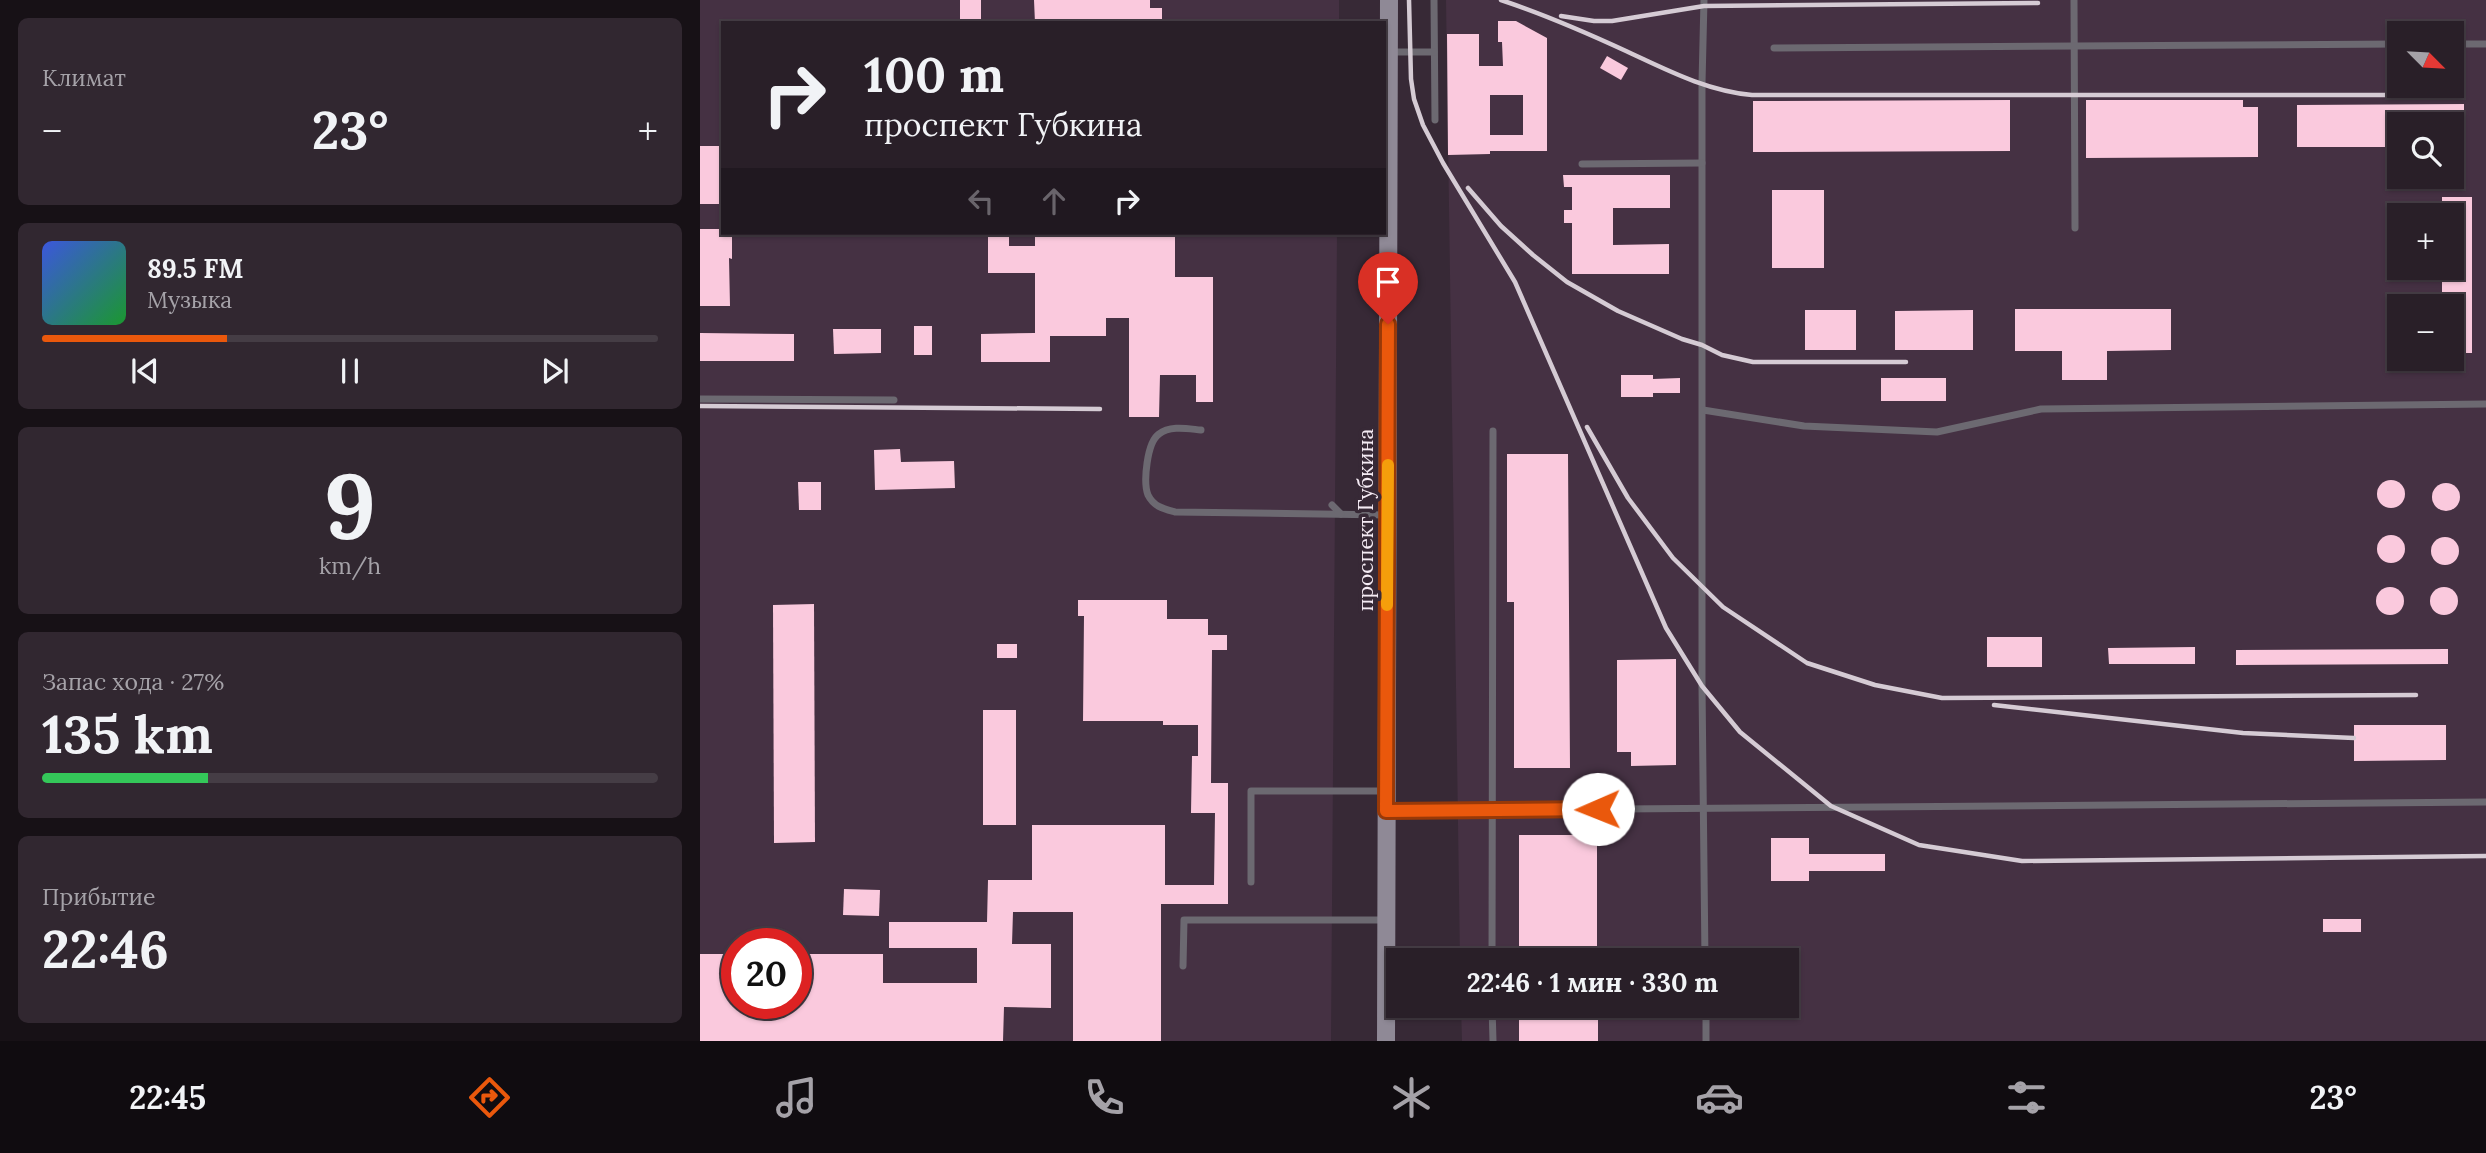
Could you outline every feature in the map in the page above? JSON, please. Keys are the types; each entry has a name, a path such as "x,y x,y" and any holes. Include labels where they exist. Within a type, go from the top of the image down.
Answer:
{"main road":[{"name":"проспект Губкина","path":"1386,1041 1389,0"}],"lane":[{"path":"1434,0 1434,120"},
{"path":"1704,0 1702,686 1705,948"},
{"path":"2074,0 2075,228"},
{"path":"1774,48 2387,44"},
{"path":"2464,44 2486,44"},
{"path":"1389,52 1434,52"},
{"path":"1583,164 1702,163"},
{"path":"700,399 894,400"},
{"path":"1703,410 1804,426 1937,432 2042,409 2486,404"},
{"path":"1202,430 1173,429 1160,432 1151,442 1146,476 1148,495 1158,508 1175,512 1388,515"},
{"path":"1492,948 1493,431"},
{"path":"1332,505 1341,514"},
{"path":"1251,882 1251,791 1386,791"},
{"path":"1386,811 2486,802"},
{"path":"1184,966 1184,920 1386,920"},
{"path":"1492,1018 1493,1041"},
{"path":"1706,1018 1706,1041"}],"shaded area":[{"path":"700,0 1339,0 1339,21 721,21 721,235 1337,235 1331,1041 700,1041"},
{"path":"1446,0 2486,0 2486,1041 1462,1041 1461,1018 1799,1018 1799,948 1460,948"}],"building":[{"path":"960,0 981,0 981,21 960,21"},
{"path":"1034,0 1150,0 1150,8 1162,8 1162,21 1035,21"},
{"path":"1498,21 1516,21 1547,38 1547,151 1490,151 1490,154 1448,155 1447,34 1479,34 1479,66 1503,66 1502,42 1498,42","holes":["1490,95 1523,95 1523,135 1490,135"]},
{"path":"1607,56 1628,68 1621,80 1600,68"},
{"path":"2010,100 2010,151 1753,152 1753,101"},
{"path":"2086,100 2243,100 2243,107 2258,107 2258,157 2086,158"},
{"path":"2464,104 2464,112 2387,112 2387,147 2297,147 2297,105"},
{"path":"700,146 721,146 721,204 700,204"},
{"path":"1563,175 1670,175 1670,208 1613,208 1613,245 1669,244 1669,274 1572,274 1572,223 1564,223 1564,210 1572,210 1572,187 1564,187"},
{"path":"1772,190 1824,190 1824,268 1772,268"},
{"path":"2442,197 2472,197 2472,353 2464,353 2464,294 2442,294 2442,280 2464,280 2464,203 2442,203"},
{"path":"700,229 721,229 721,235 732,235 732,259 729,258 730,306 700,306"},
{"path":"988,235 1009,235 1009,246 1035,246 1035,235 1175,235 1175,277 1213,277 1213,402 1196,402 1196,375 1160,375 1159,417 1129,417 1129,318 1106,318 1106,336 1050,336 1050,362 981,362 981,334 1035,333 1035,273 988,273"},
{"path":"2015,309 2171,309 2171,350 2107,351 2107,380 2062,380 2062,351 2015,351"},
{"path":"1805,310 1856,310 1856,350 1805,350"},
{"path":"1973,310 1973,350 1895,350 1895,311"},
{"path":"914,326 932,326 932,355 914,355"},
{"path":"833,329 881,329 881,353 834,354"},
{"path":"700,333 794,334 794,361 700,361"},
{"path":"1621,375 1653,375 1653,379 1680,378 1680,393 1653,393 1653,397 1621,397"},
{"path":"1881,378 1946,378 1946,401 1881,401"},
{"path":"900,449 901,462 954,461 955,488 875,490 874,450"},
{"path":"1507,454 1568,454 1570,768 1514,768 1514,602 1507,602"},
{"path":"2391,480 2401,484 2405,494 2401,504 2391,508 2381,504 2377,494 2381,484"},
{"path":"798,482 821,482 821,510 799,510"},
{"path":"2446,483 2456,487 2460,497 2456,507 2446,511 2436,507 2432,497 2436,487"},
{"path":"2391,535 2401,539 2405,549 2401,559 2391,563 2381,559 2377,549 2381,539"},
{"path":"2445,537 2455,541 2459,551 2455,561 2445,565 2435,561 2431,551 2435,541"},
{"path":"2390,587 2400,591 2404,601 2400,611 2390,615 2380,611 2376,601 2380,591"},
{"path":"2444,587 2454,591 2458,601 2454,611 2444,615 2434,611 2430,601 2434,591"},
{"path":"1078,600 1167,600 1167,619 1208,619 1208,635 1227,635 1227,650 1212,650 1211,783 1228,783 1228,904 1161,904 1161,1041 1073,1041 1073,912 1013,912 1012,944 1051,944 1051,1008 1004,1007 1003,1041 700,1041 700,954 721,954 721,1019 812,1019 812,954 883,954 883,983 977,983 977,948 889,948 889,922 987,922 988,880 1032,880 1032,825 1165,825 1165,885 1214,885 1215,813 1191,813 1192,756 1198,756 1198,725 1163,725 1163,721 1083,721 1084,616 1078,616"},
{"path":"814,604 815,842 774,843 773,605"},
{"path":"1987,637 2042,637 2042,667 1987,667"},
{"path":"997,644 1017,644 1017,658 997,658"},
{"path":"2195,647 2195,664 2109,664 2108,648"},
{"path":"2448,649 2448,664 2236,665 2236,650"},
{"path":"1676,659 1676,765 1631,766 1631,752 1617,752 1617,660"},
{"path":"983,710 1016,710 1016,825 983,825"},
{"path":"2354,725 2446,725 2446,760 2354,761"},
{"path":"1519,835 1597,835 1597,948 1519,948"},
{"path":"1771,838 1809,838 1809,854 1885,854 1885,871 1809,871 1809,881 1771,881"},
{"path":"844,889 880,890 879,916 843,915"},
{"path":"2323,919 2361,919 2361,932 2323,932"},
{"path":"1519,1018 1598,1018 1598,1041 1519,1041"}],"railway":[{"path":"1409,0 1411,79 1414,99 1423,125 1515,282 1666,628 1702,686 1740,732 1831,806 1919,845 2022,861 2486,856"},
{"path":"1501,0 1580,30 1688,79 1719,89 1752,95 2387,95"},
{"path":"1561,16 1612,21 1704,6 2038,3"},
{"path":"1468,188 1501,226 1567,282 1618,311 1722,355 1753,362 1906,362"},
{"path":"700,406 1100,409"},
{"path":"1587,427 1628,498 1673,558 1723,607 1807,663 1875,685 1942,698 2416,695"},
{"path":"1994,705 2243,733 2354,738"}],"slow traffic":[{"path":"1387,605 1388,465"}],"route":[{"path":"1388,324 1386,811 1598,809"}]}
